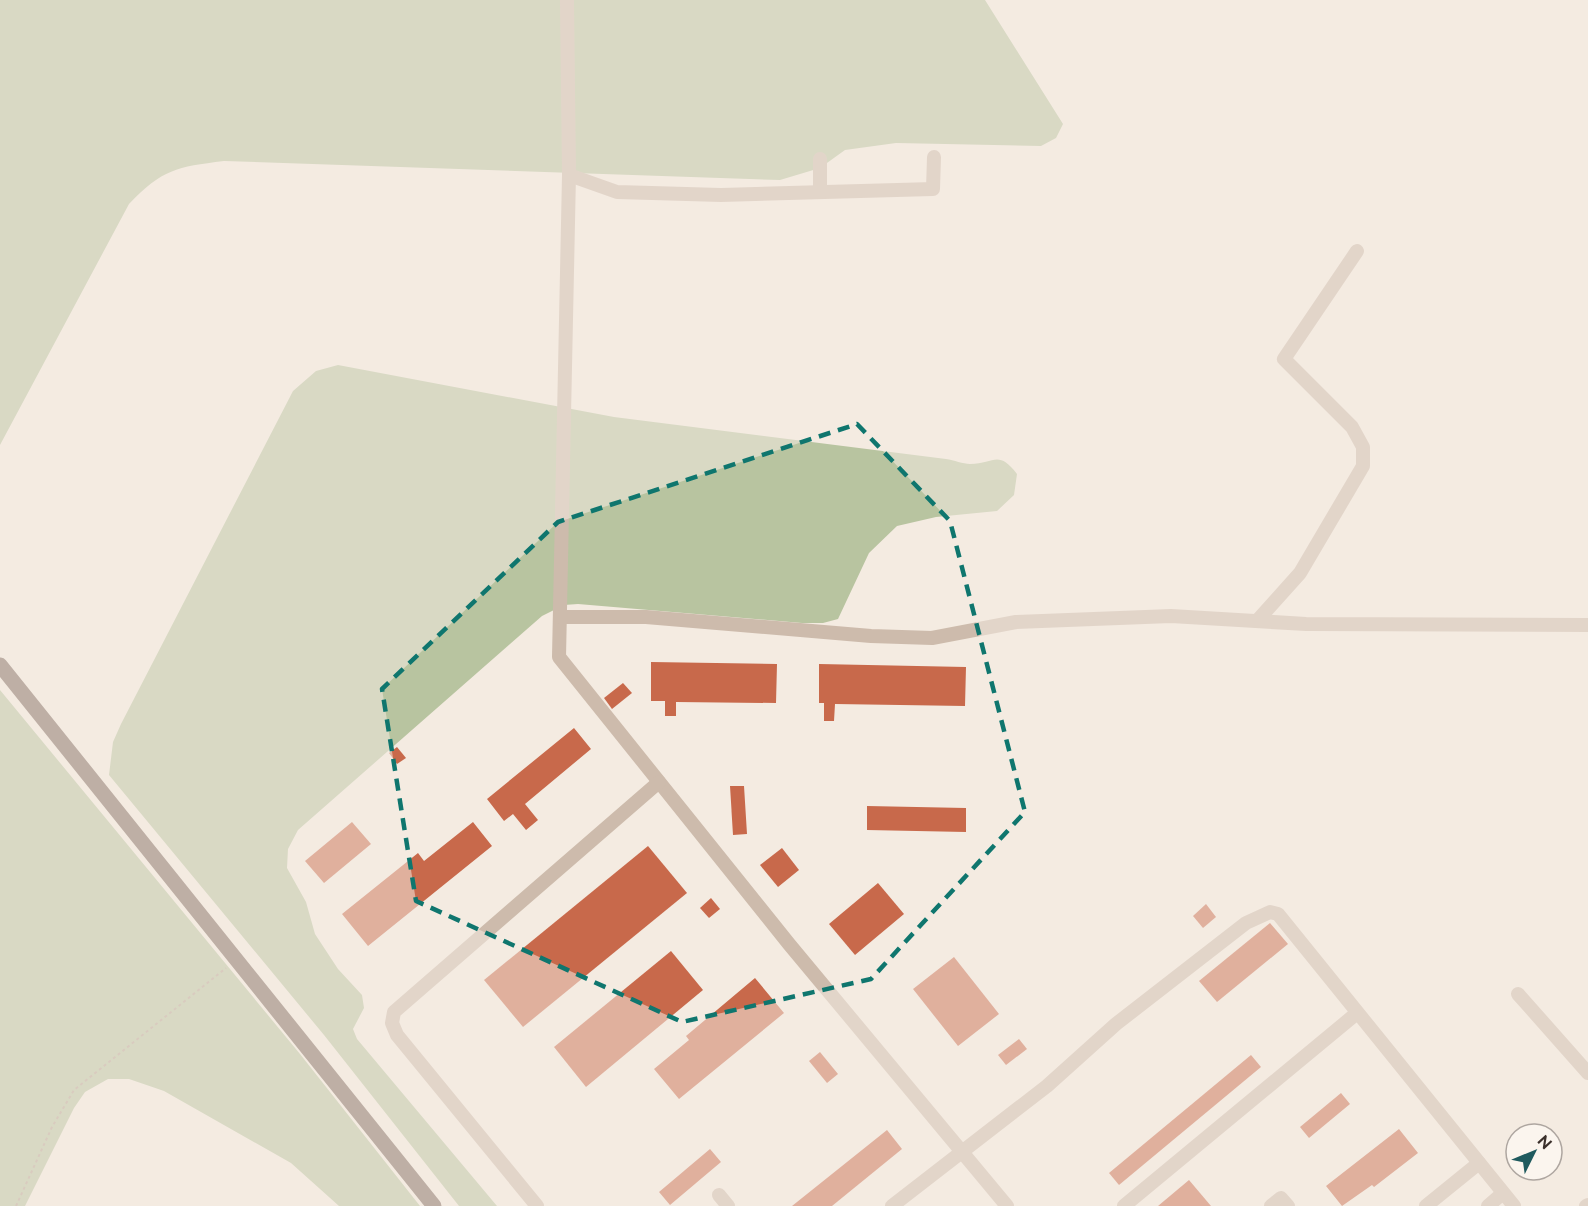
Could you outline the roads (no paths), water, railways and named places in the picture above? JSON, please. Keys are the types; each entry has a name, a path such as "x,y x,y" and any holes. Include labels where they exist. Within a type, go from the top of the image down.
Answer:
{"main road":[{"path":"0,665 434,1206"}],"street":[{"path":"567,0 569,175 559,657 789,944 964,1151 1007,1206"},
{"path":"569,175 616,192 722,195 933,189 934,157"},
{"path":"820,159 820,192"},
{"path":"1257,621 1300,573 1363,466 1363,447 1352,427 1284,359 1356,251"},
{"path":"560,617 646,617 871,636 932,638 1016,621 1171,616 1306,624 1588,626"},
{"path":"537,1206 397,1035 392,1023 394,1012 659,782"},
{"path":"892,1206 1047,1086 1116,1024 1260,914 1270,912 1278,915 1514,1206"},
{"path":"1518,994 1588,1073"},
{"path":"1124,1206 1357,1013"},
{"path":"1426,1206 1479,1163"},
{"path":"1488,1206 1503,1194"},
{"path":"719,1195 728,1206"},
{"path":"1271,1206 1281,1198 1288,1206"}]}
